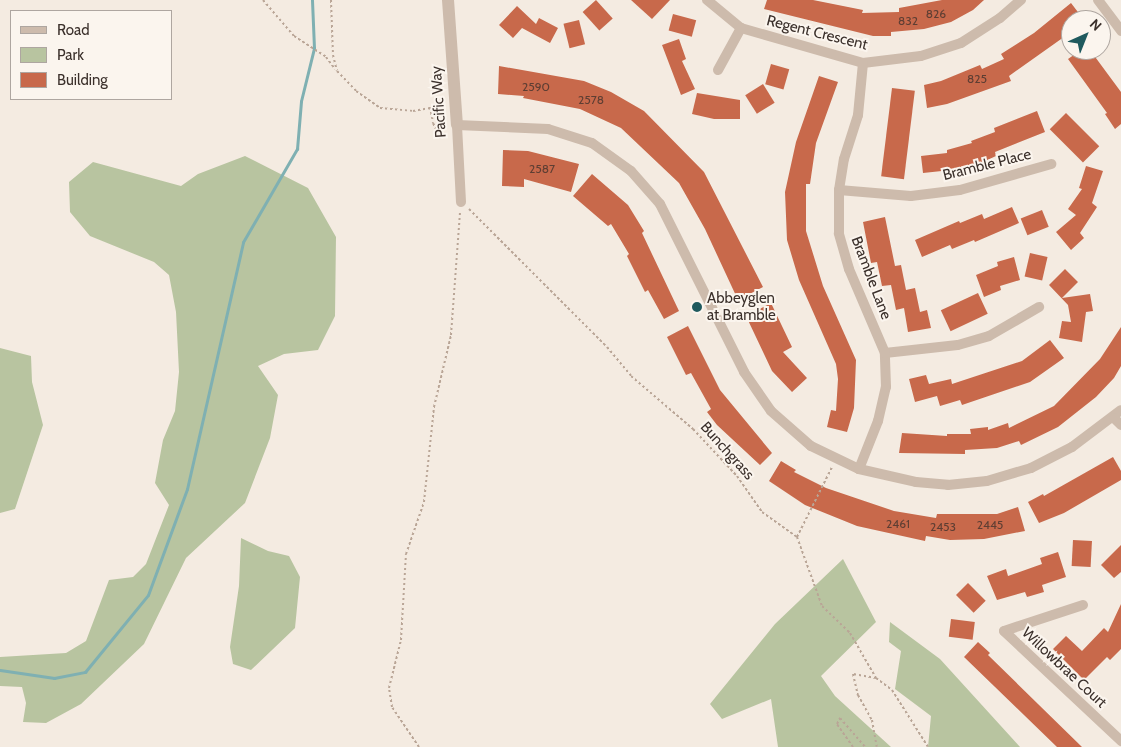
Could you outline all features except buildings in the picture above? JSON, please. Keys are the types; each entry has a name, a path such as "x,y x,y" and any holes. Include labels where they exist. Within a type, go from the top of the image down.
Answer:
{"street":[{"name":"Pacific Way","path":"448,0 461,201"},
{"name":"Regent Crescent","path":"707,0 741,28 864,63 921,56 961,43 1000,18 1021,0"},
{"path":"1098,0 1120,29"},
{"path":"718,70 741,28"},
{"name":"Bramble Lane","path":"859,469 878,422 886,387 885,353 847,264 839,233 839,190 844,159 858,115 864,63"},
{"path":"457,125 548,129 592,143 631,170 660,204 744,372 771,411 811,446 859,469 916,482 948,485 987,481 1031,468 1072,447 1119,418"},
{"name":"Bramble Place","path":"839,190 911,196 960,190 1051,164"},
{"path":"885,353 958,345 989,336 1039,307"},
{"name":"Willowbrae Court","path":"1082,605 1004,631 1121,742"}],"path":[{"path":"263,0 294,36 326,57 337,71 380,108 413,111 436,106 457,125"},
{"path":"331,0 333,55 337,71"},
{"path":"430,108 432,124 440,138"},
{"path":"419,747 392,707 389,688 401,640 406,554 424,502 434,407 451,335 461,201"},
{"name":"Bunchgrass","path":"461,201 579,319 631,376 693,429 737,476 762,512 798,537"},
{"path":"836,458 798,537 822,606 850,632 876,678 892,690 928,747"},
{"path":"876,678 853,674 858,695 872,720 877,747"},
{"path":"853,747 837,724 840,718 865,747"}],"green space":[{"path":"245,156 308,188 336,237 335,316 318,350 284,354 258,366 278,395 270,438 245,503 186,558 144,644 81,704 46,723 23,722 26,703 22,687 0,686 0,657 66,653 86,641 109,580 133,577 146,564 169,505 155,483 163,440 175,411 179,372 176,312 169,275 154,262 90,236 70,212 69,182 93,162 181,186 198,174"},
{"path":"0,348 31,356 32,382 43,425 15,509 0,513"},
{"path":"241,538 268,551 289,556 300,577 295,628 251,670 233,664 230,647 239,586"},
{"path":"843,559 876,622 821,676 835,696 891,747 778,747 771,699 722,719 710,704 775,624"},
{"path":"890,622 940,659 1020,747 928,747 931,716 895,689 901,651 889,642"}],"waterway":[{"path":"0,670 54,678 85,672 148,595 187,489 243,242 297,149 301,101 314,48 312,0"}],"place":[{"name":"Abbeyglen at Bramble","path":"697,307"}]}
